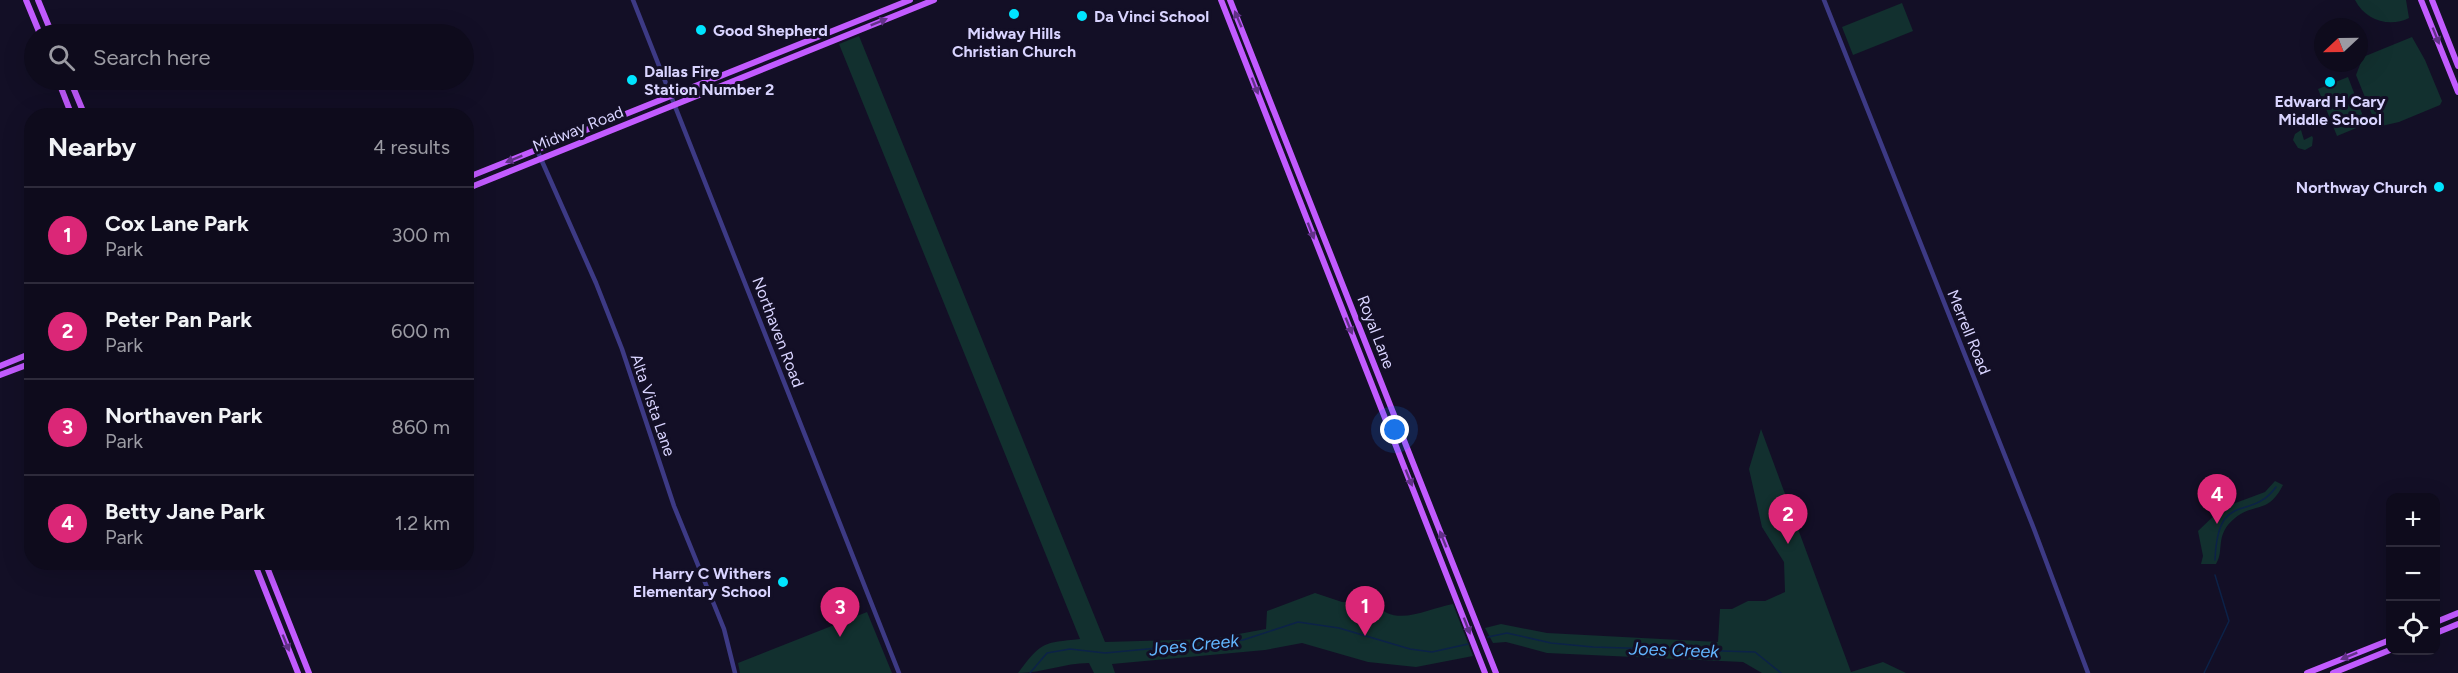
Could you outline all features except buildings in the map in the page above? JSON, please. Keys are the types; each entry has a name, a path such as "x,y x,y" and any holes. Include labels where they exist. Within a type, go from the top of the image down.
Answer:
{"main road":[{"path":"26,0 36,24"},
{"path":"38,0 48,24"},
{"name":"Midway Road","path":"474,175 910,0"},
{"name":"Midway Road","path":"474,186 934,0"},
{"name":"Royal Lane","path":"1221,0 1485,673"},
{"name":"Royal Lane","path":"1230,0 1496,673"},
{"path":"2421,0 2458,92"},
{"path":"2432,0 2458,66"},
{"path":"62,90 69,108"},
{"path":"74,90 81,108"},
{"path":"0,366 24,356"},
{"path":"0,375 24,366"},
{"path":"257,570 298,673"},
{"path":"268,570 307,672"},
{"path":"2440,620 2458,613"},
{"path":"2440,631 2458,624"},
{"path":"2307,673 2325,670 2386,642"},
{"path":"2333,673 2386,652"}],"street":[{"name":"Northaven Road","path":"633,0 900,673"},
{"name":"Merrell Road","path":"1824,0 2034,529 2088,673"},
{"name":"Alta Vista Lane","path":"537,150 596,283 622,349 674,506 724,629 735,673"}],"green space":[{"path":"2355,0 2406,0 2409,18 2394,22 2378,20 2365,13"},
{"path":"1902,3 1913,31 1853,55 1842,27"},
{"path":"859,36 1105,642 1211,639 1266,629 1267,611 1315,593 1342,602 1375,603 1383,611 1402,616 1453,604 1473,656 1416,667 1368,662 1302,643 1265,650 1112,664 1115,673 1094,673 1089,663 1018,673 1038,649 1050,643 1080,639 839,44"},
{"path":"2412,37 2425,60 2442,101 2440,105 2399,122 2377,127 2356,75 2357,72 2368,72 2368,55"},
{"path":"2348,77 2366,124 2337,136 2318,89"},
{"path":"2301,130 2304,140 2312,136 2313,138 2312,146 2305,150 2298,148 2293,140 2295,134"},
{"path":"1761,429 1851,672 1883,662 1906,673 1762,673 1743,662 1547,653 1506,642 1493,643 1485,628 1501,624 1547,633 1718,642 1720,609 1732,609 1748,601 1765,601 1785,592 1784,562 1762,527 1749,469"},
{"path":"2275,481 2283,485 2272,501 2242,513 2224,530 2216,564 2201,564 2203,556 2198,531 2222,508 2265,492"},
{"path":"867,612 892,673 740,673 738,663"}],"waterway":[{"path":"2215,560 2217,538 2222,523 2237,510 2266,498 2276,487"},
{"path":"2204,673 2229,621 2215,575"},
{"name":"Joes Creek","path":"1030,673 1047,653 1070,649 1105,653 1243,640 1298,622 1339,628 1410,649 1432,652 1468,644"},
{"name":"Joes Creek","path":"1488,637 1507,633 1551,643 1593,647 1755,652 1781,673"}],"place":[{"name":"Midway Hills Christian Church","path":"1014,14"},
{"name":"Da Vinci School","path":"1082,16"},
{"name":"Good Shepherd","path":"701,30"},
{"name":"Dallas Fire Station Number 2","path":"632,80"},
{"name":"Edward H Cary Middle School","path":"2330,82"},
{"name":"Northway Church","path":"2439,187"},
{"name":"Betty Jane Park","path":"2217,524"},
{"name":"Peter Pan Park","path":"1788,544"},
{"name":"Harry C Withers Elementary School","path":"783,582"},
{"name":"Cox Lane Park","path":"1365,636"},
{"name":"Northaven Park","path":"840,637"}]}
